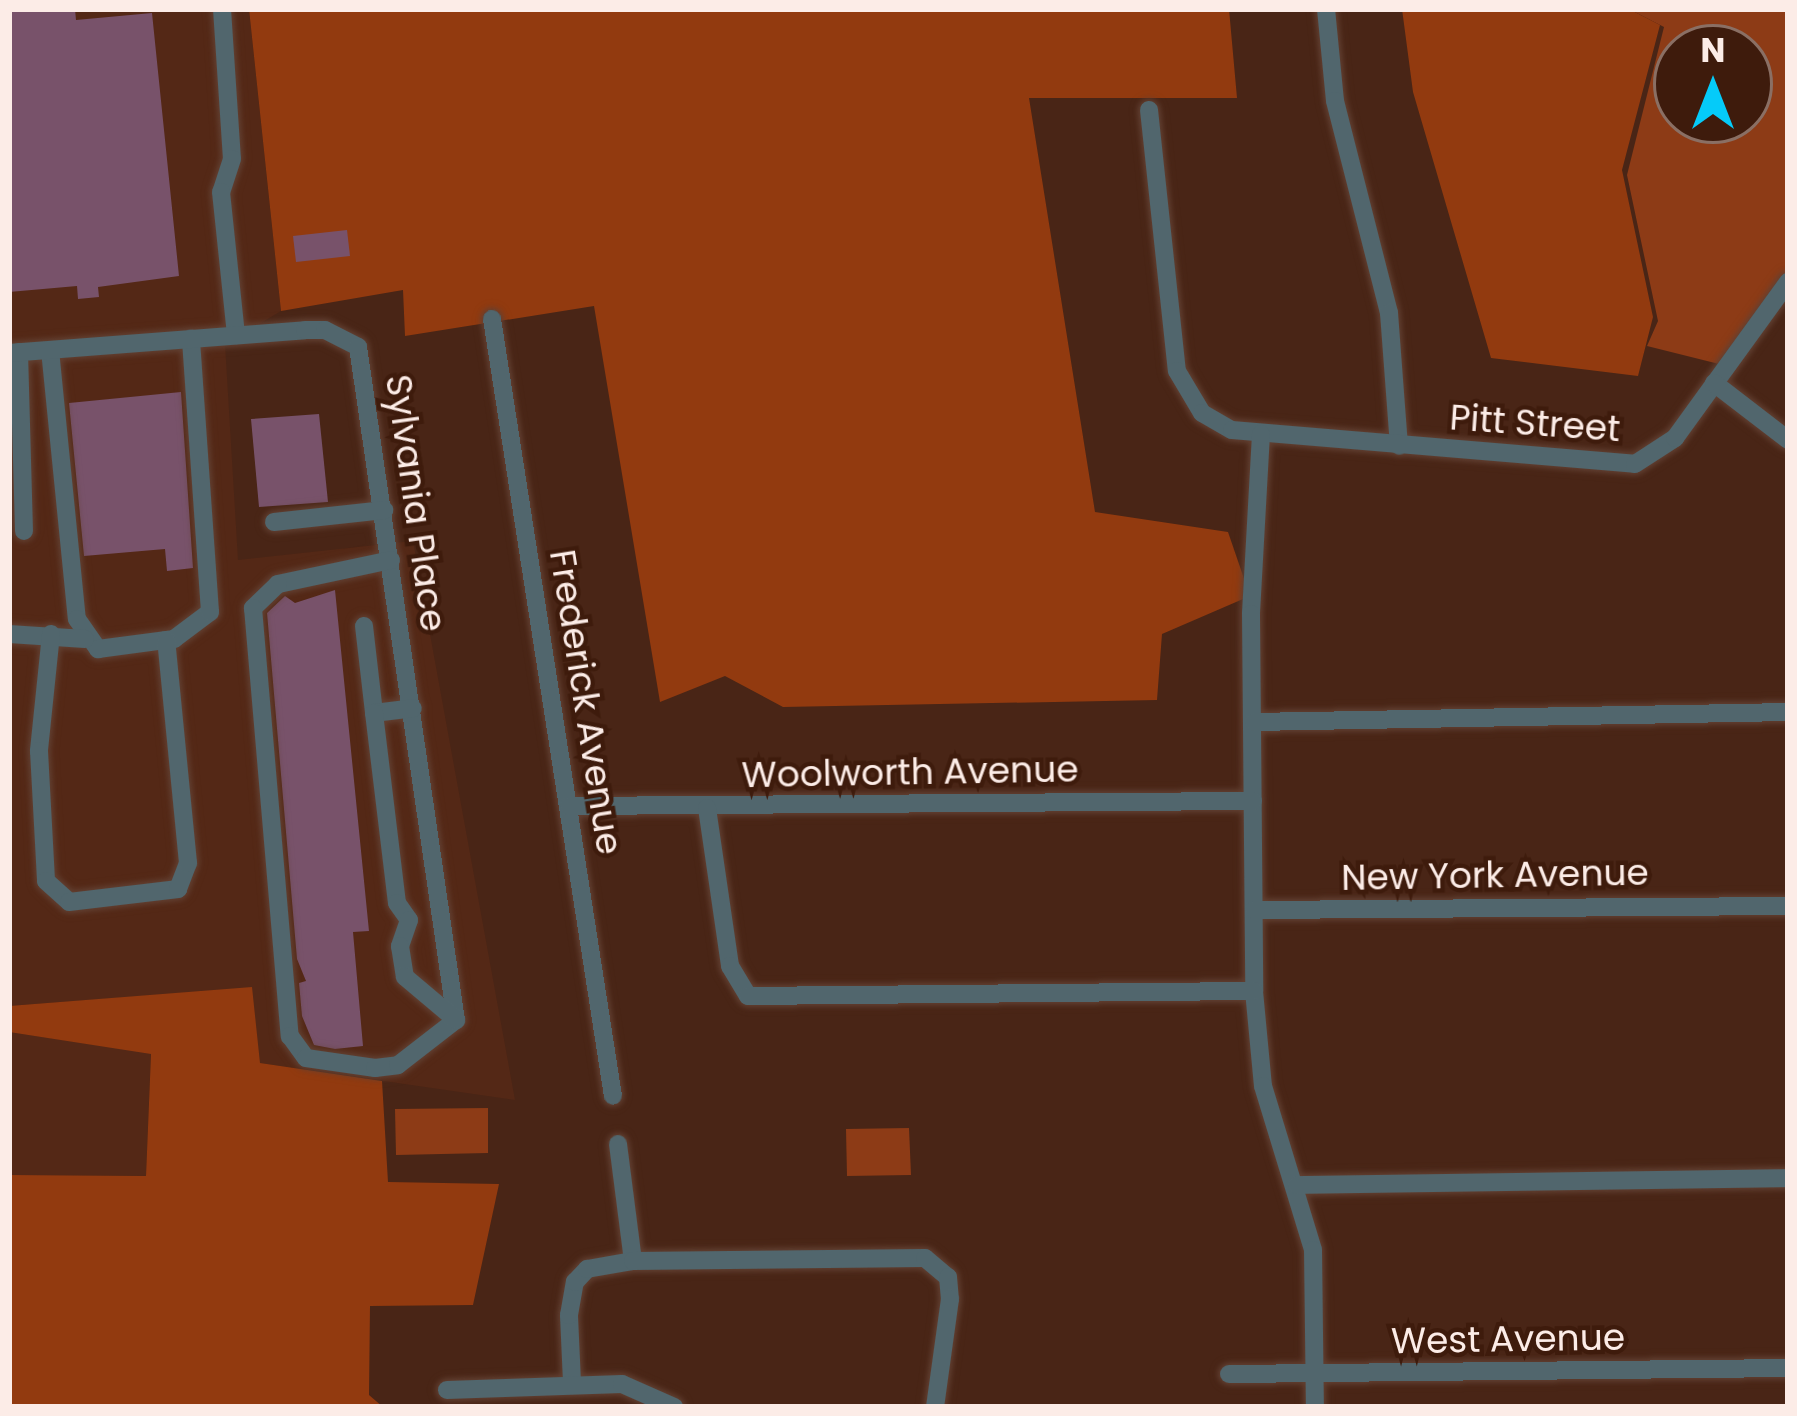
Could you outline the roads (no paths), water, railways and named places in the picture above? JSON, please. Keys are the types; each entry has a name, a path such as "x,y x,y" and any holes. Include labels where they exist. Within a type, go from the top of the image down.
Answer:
{"street":[{"path":"222,9 232,159 221,192 236,335"},
{"path":"1326,9 1335,101 1389,313 1399,446"},
{"name":"Pitt Street","path":"1149,110 1183,386 1216,423 1261,434 1635,464 1663,452 1788,282"},
{"name":"Frederick Avenue","path":"492,319 613,1096"},
{"name":"Sylvania Place","path":"14,353 325,330 358,347 456,1020"},
{"path":"9,634 85,639 98,649 166,640 209,612 191,339"},
{"path":"50,350 77,619 85,639"},
{"path":"14,353 24,531"},
{"path":"1714,383 1788,440"},
{"path":"1261,434 1252,801 1254,991 1263,1086 1297,1185 1313,1250 1315,1407"},
{"path":"274,522 384,510"},
{"path":"364,626 397,902 410,920 400,946 405,976 456,1020 398,1065 374,1068 306,1058 290,1036 253,608 278,584 391,560"},
{"path":"51,634 39,751 46,880 69,902 178,889 188,863 166,640"},
{"path":"374,712 413,708"},
{"path":"1254,722 1788,712"},
{"name":"Woolworth Avenue","path":"569,806 1252,801"},
{"path":"707,808 730,966 748,996 1254,991"},
{"path":"387,821 428,816"},
{"name":"New York Avenue","path":"1254,910 1788,906"},
{"path":"618,1144 633,1261"},
{"path":"1297,1185 1788,1178"},
{"path":"572,1382 575,1282 587,1269 633,1261 940,1264 950,1299 935,1407"},
{"name":"West Avenue","path":"1229,1374 1788,1368"},
{"path":"447,1390 572,1382 622,1384 674,1407"}]}
